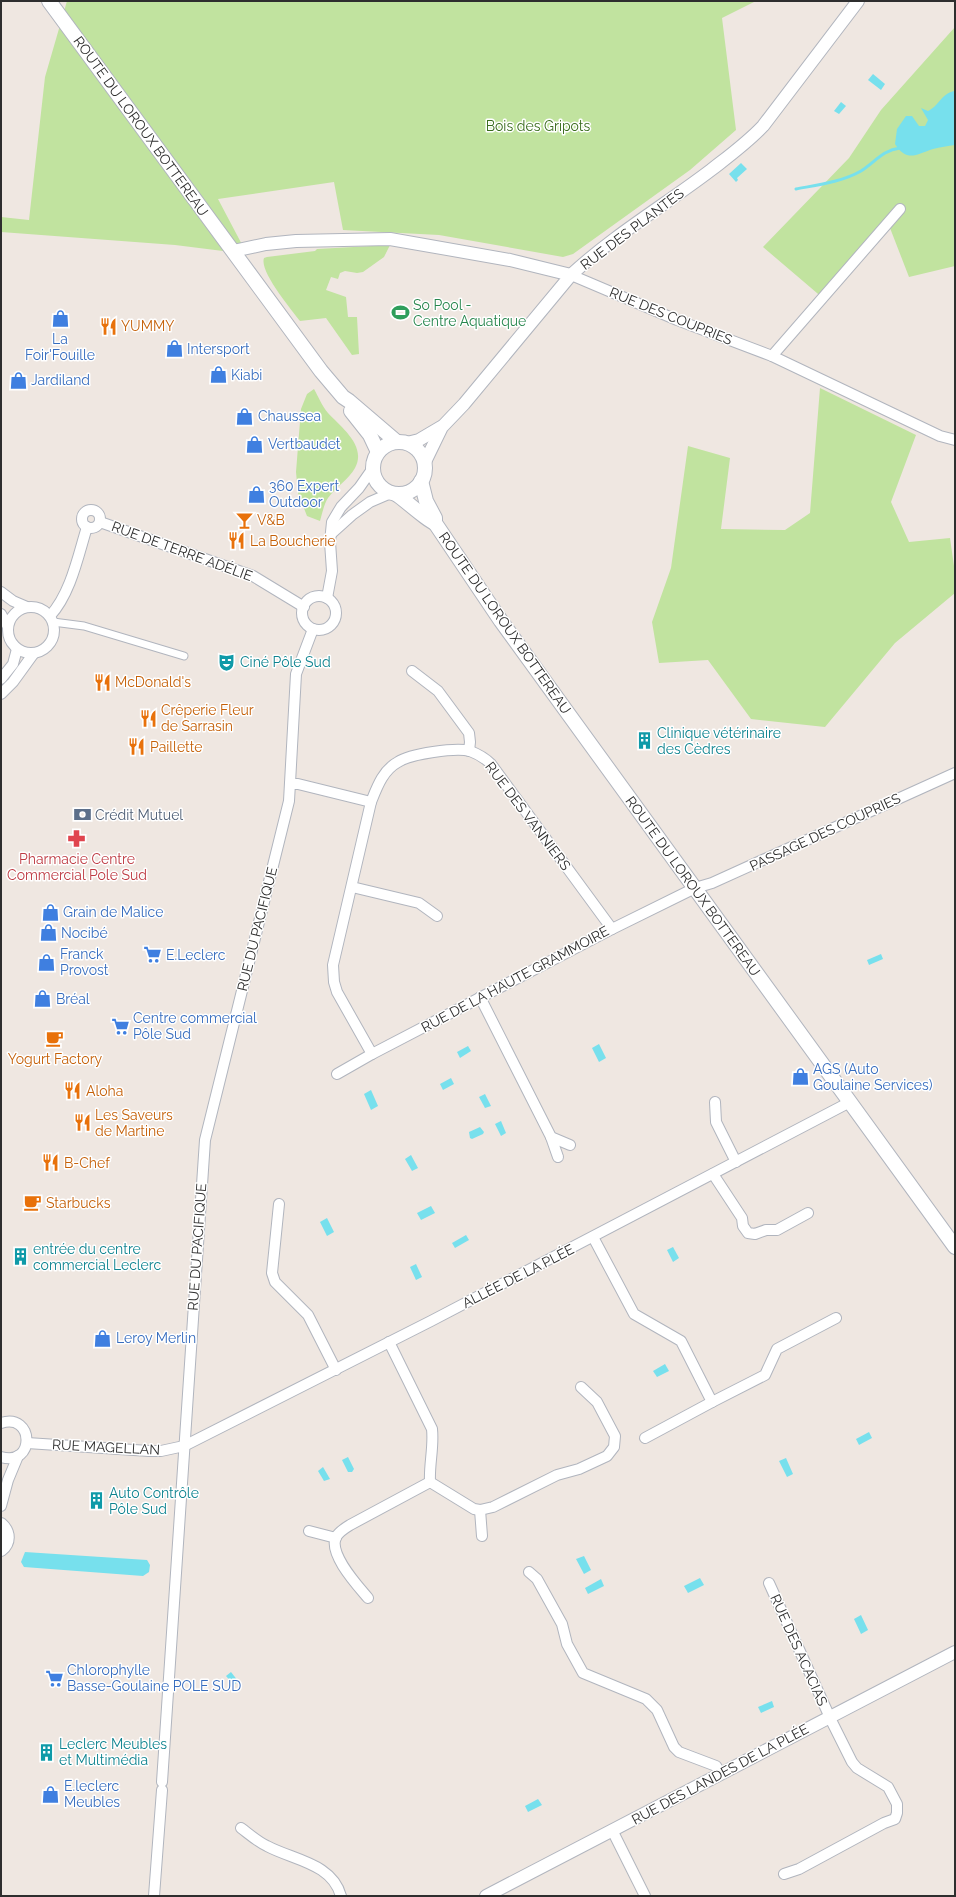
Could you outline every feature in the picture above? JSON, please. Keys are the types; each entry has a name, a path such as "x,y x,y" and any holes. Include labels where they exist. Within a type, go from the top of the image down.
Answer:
{"main road":[{"name":"ROUTE DU LOROUX BOTTEREAU","path":"49,1 321,371 343,397"},
{"path":"343,397 402,443 418,451 424,464 424,472 421,481 410,491 393,493 385,490 376,480 373,468 378,452 390,443 402,443"},
{"path":"343,397 345,404 370,435 378,452"},
{"name":"ROUTE DU LOROUX BOTTEREAU","path":"421,481 426,501 435,518 435,523 500,621 955,1247"},
{"name":"ROUTE DU LOROUX BOTTEREAU","path":"393,493 416,508 430,522 435,523"}],"street":[{"name":"RUE DES PLANTES","path":"232,251 266,244 390,239 510,260 571,275 588,259 687,188 749,140 763,126 854,2"},
{"path":"772,356 900,209"},
{"name":"RUE DES COUPRIES","path":"571,275 677,320 772,356 940,436 955,440"},
{"path":"402,443 419,440 442,427 464,404 571,275"},
{"path":"424,464 442,427"},
{"path":"327,598 332,572 330,542 332,522 336,514 359,488 373,468"},
{"path":"332,533 364,507 393,493"},
{"path":"88,510 97,511 100,516 100,522 93,528 87,527 82,520 84,514 88,510"},
{"name":"RUE DE TERRE ADÉLIE","path":"100,522 253,576 304,607"},
{"path":"1,614 8,627 10,639 18,649 28,653 34,653 42,651 52,641 55,629 52,619 68,585 87,527"},
{"path":"1,592 13,601 27,606 40,608 52,619 84,626 184,656"},
{"path":"313,598 327,598 332,602 336,609 334,621 326,629 313,629 304,620 304,607 313,598"},
{"path":"8,627 12,616 27,606"},
{"name":"RUE DU PACIFIQUE","path":"154,1896 205,1140 289,801 296,674 313,629"},
{"path":"1,679 13,664 18,649"},
{"path":"1,694 13,682 34,653"},
{"path":"412,671 438,691 469,733 470,751"},
{"name":"RUE DES VANNIERS","path":"372,1054 337,992 334,982 333,965 371,802 379,783 387,771 398,761 411,757 455,749 470,751 481,756 491,764 612,929"},
{"name":"PASSAGE DES COUPRIES","path":"695,888 712,883 955,773"},
{"path":"290,784 298,784 371,802"},
{"path":"352,887 419,903 437,916"},
{"name":"RUE DE LA HAUTE GRAMMOIRE","path":"337,1074 480,997 695,888"},
{"path":"480,997 551,1137 558,1157"},
{"path":"715,1102 716,1122 736,1162"},
{"name":"ALLÉE DE LA PLÉE","path":"184,1446 336,1370 850,1102"},
{"path":"551,1137 570,1145"},
{"path":"713,1174 742,1218 742,1226 748,1233 755,1234 766,1230 777,1230 808,1213"},
{"path":"279,1204 272,1273 276,1282 308,1314 336,1370"},
{"path":"593,1237 634,1314 680,1341 712,1402"},
{"path":"645,1438 766,1375 777,1349 836,1318"},
{"path":"389,1342 432,1429 433,1441 429,1468 430,1482"},
{"path":"430,1482 469,1507 480,1510 493,1507 557,1475 579,1469 608,1456 614,1447 615,1436 596,1402 581,1387"},
{"path":"1,1423 13,1422 19,1425 27,1436 27,1442 24,1450 18,1456 8,1480 1,1506"},
{"name":"RUE MAGELLAN","path":"27,1442 149,1451 161,1451 184,1446"},
{"path":"1,1457 6,1459 18,1456"},
{"path":"368,1598 348,1575 335,1549 336,1538 350,1525 430,1482"},
{"path":"480,1510 482,1536"},
{"path":"1,1550 8,1540 6,1530 2,1523"},
{"path":"309,1531 336,1538"},
{"path":"529,1572 536,1578 562,1624 567,1644 583,1672 646,1698 657,1710 674,1747 679,1752 716,1766 721,1774"},
{"name":"RUE DES ACACIAS","path":"769,1583 852,1762 857,1768 888,1787 897,1804 895,1819 884,1823 799,1869 784,1874"},
{"name":"RUE DES LANDES DE LA PLÉE","path":"486,1896 955,1652"},
{"path":"241,1828 266,1846 318,1867 331,1877 341,1896"},
{"path":"612,1830 645,1896"}],"green space":[{"name":"Bois des Gripots","path":"67,1 756,1 722,18 736,130 690,170 573,254 563,257 439,235 343,230 334,182 218,199 247,254 175,245 1,232 1,217 29,220 45,77"},
{"path":"955,27 955,266 909,277 890,228 824,299 763,247 849,158 881,110"},
{"path":"390,245 384,257 363,272 357,273 345,271 340,273 338,279 331,277 326,290 346,297 348,317 357,317 359,354 352,355 326,318 300,321 277,290 266,272 264,264 264,258 267,257 315,251 317,249"},
{"path":"820,388 916,435 891,502 909,542 950,538 955,573 955,593 895,643 825,727 751,719 708,660 659,663 652,622 671,568 688,446 730,458 721,529 785,530 810,513"},
{"path":"314,389 328,413 351,438 358,452 358,460 355,468 328,498 320,521 307,516 298,493 296,472 301,409 307,394"}],"water":[{"path":"873,74 885,84 881,90 868,80"},
{"path":"954,91 955,145 936,148 912,156 904,154 899,150 895,144 897,129 906,116 912,116 919,126 925,126 928,120 921,108 928,111 932,109 943,97"},
{"path":"841,102 846,106 839,114 834,111"},
{"path":"741,163 747,169 737,178 738,180 736,182 729,174"},
{"path":"881,954 883,959 869,965 867,960"},
{"path":"599,1044 606,1058 599,1062 592,1048"},
{"path":"468,1046 471,1051 460,1058 457,1052"},
{"path":"451,1078 454,1084 443,1090 440,1084"},
{"path":"371,1090 378,1106 371,1110 364,1094"},
{"path":"485,1094 491,1106 485,1108 479,1097"},
{"path":"501,1121 506,1133 501,1136 495,1124"},
{"path":"480,1127 484,1132 483,1134 472,1139 470,1138 469,1132"},
{"path":"411,1155 418,1168 412,1171 405,1159"},
{"path":"431,1206 435,1213 421,1220 417,1213"},
{"path":"327,1218 334,1232 327,1236 320,1222"},
{"path":"466,1235 469,1240 455,1248 452,1243"},
{"path":"673,1247 679,1258 673,1262 667,1250"},
{"path":"416,1264 422,1277 416,1280 410,1267"},
{"path":"665,1364 669,1371 657,1377 653,1371"},
{"path":"869,1432 872,1438 859,1445 856,1439"},
{"path":"348,1457 354,1469 352,1472 348,1472 342,1460"},
{"path":"786,1458 793,1474 787,1477 779,1461"},
{"path":"323,1467 330,1479 324,1481 318,1471"},
{"path":"25,1552 147,1560 150,1565 149,1572 143,1576 24,1567 21,1562"},
{"path":"584,1556 591,1570 584,1574 576,1559"},
{"path":"700,1578 704,1585 688,1593 684,1586"},
{"path":"601,1579 604,1586 588,1594 585,1588"},
{"path":"861,1615 868,1630 861,1634 854,1619"},
{"path":"231,1672 238,1681 234,1685 226,1676"},
{"path":"772,1701 774,1707 761,1713 758,1707"},
{"path":"538,1799 542,1805 528,1812 525,1806"}],"waterway":[{"path":"796,189 829,183 854,175 889,151 900,148"}],"place":[{"name":"So Pool - Centre Aquatique","path":"400,313"},
{"name":"La Foir'Fouille","path":"60,319"},
{"name":"YUMMY","path":"108,326"},
{"name":"Intersport","path":"174,349"},
{"name":"Kiabi","path":"218,375"},
{"name":"Jardiland","path":"18,380"},
{"name":"Chaussea","path":"245,416"},
{"name":"Vertbaudet","path":"255,444"},
{"name":"360 Expert Outdoor","path":"256,494"},
{"name":"V&B","path":"244,520"},
{"name":"La Boucherie","path":"237,541"},
{"name":"Ciné Pôle Sud","path":"227,662"},
{"name":"McDonald's","path":"102,682"},
{"name":"Crêperie Fleur de Sarrasin","path":"148,718"},
{"name":"Clinique vétérinaire des Cèdres","path":"644,741"},
{"name":"Paillette","path":"137,747"},
{"name":"Crédit Mutuel","path":"82,815"},
{"name":"Pharmacie Centre Commercial Pole Sud","path":"77,839"},
{"name":"Grain de Malice","path":"50,912"},
{"name":"Nocibé","path":"48,933"},
{"name":"E.Leclerc","path":"153,955"},
{"name":"Franck Provost","path":"47,962"},
{"name":"Bréal","path":"43,999"},
{"name":"Centre commercial Pôle Sud","path":"120,1026"},
{"name":"Yogurt Factory","path":"55,1039"},
{"name":"AGS (Auto Goulaine Services)","path":"800,1077"},
{"name":"Aloha","path":"73,1091"},
{"name":"Les Saveurs de Martine","path":"82,1123"},
{"name":"B-Chef","path":"51,1163"},
{"name":"Starbucks","path":"33,1203"},
{"name":"entrée du centre commercial Leclerc","path":"20,1257"},
{"name":"Leroy Merlin","path":"103,1338"},
{"name":"Auto Contrôle Pôle Sud","path":"96,1501"},
{"name":"Chlorophylle Basse-Goulaine POLE SUD","path":"54,1678"},
{"name":"Leclerc Meubles et Multimédia","path":"46,1752"},
{"name":"E.leclerc Meubles","path":"51,1794"}]}
